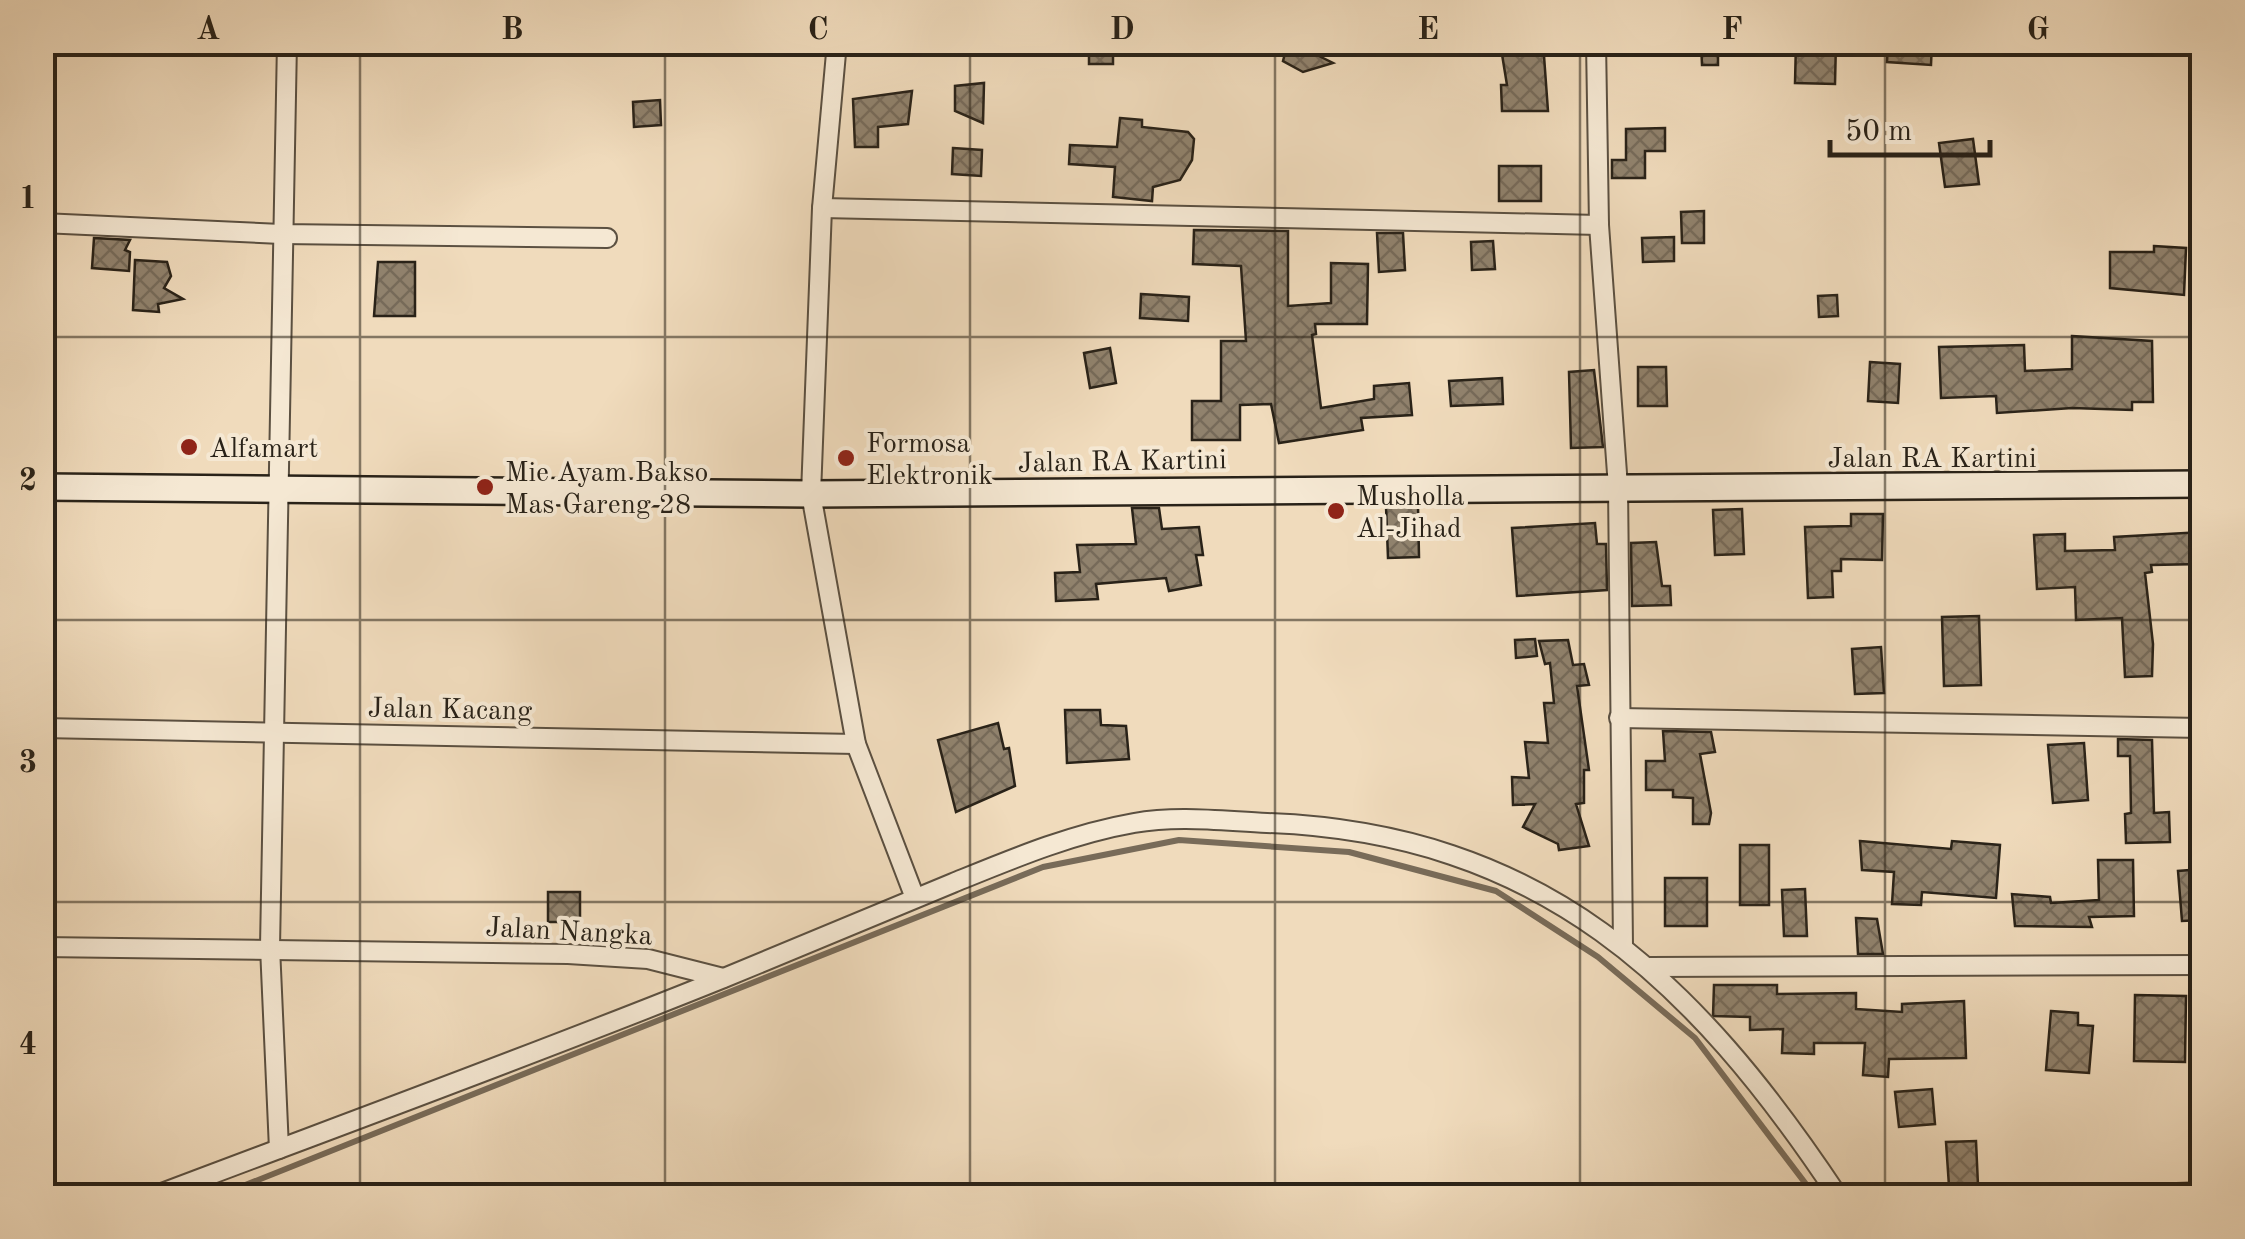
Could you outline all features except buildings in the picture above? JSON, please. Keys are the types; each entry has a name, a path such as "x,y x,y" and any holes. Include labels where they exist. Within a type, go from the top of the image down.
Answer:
{"main road":[{"name":"Jalan RA Kartini","path":"42,487 811,494 2202,484"}],"street":[{"path":"279,1149 270,948 286,42"},
{"path":"837,42 822,208 811,494 856,744 915,898"},
{"path":"1596,42 1598,224 1618,487 1623,946"},
{"path":"822,208 1598,224"},
{"path":"42,223 281,234 607,238"},
{"path":"1619,718 2202,728"},
{"name":"Jalan Kacang","path":"42,728 856,744"},
{"path":"154,1196 722,978 1070,838 1136,822 1184,819 1336,825 1418,842 1484,865 1541,893 1650,967 1738,1056 1838,1196"},
{"name":"Jalan Nangka","path":"42,948 568,954 648,960 722,978"},
{"path":"1650,967 2202,965"},
{"path":"2100,1196 2202,1192"}],"waterway":[{"path":"218,1196 1043,867 1179,840 1349,852 1496,891 1598,957 1695,1038 1815,1196"}],"place":[{"name":"Alfamart","path":"189,447"},
{"name":"Formosa Elektronik","path":"846,458"},
{"name":"Mie Ayam Bakso Mas Gareng 28","path":"485,487"},
{"name":"Musholla Al-Jihad","path":"1336,511"}]}
